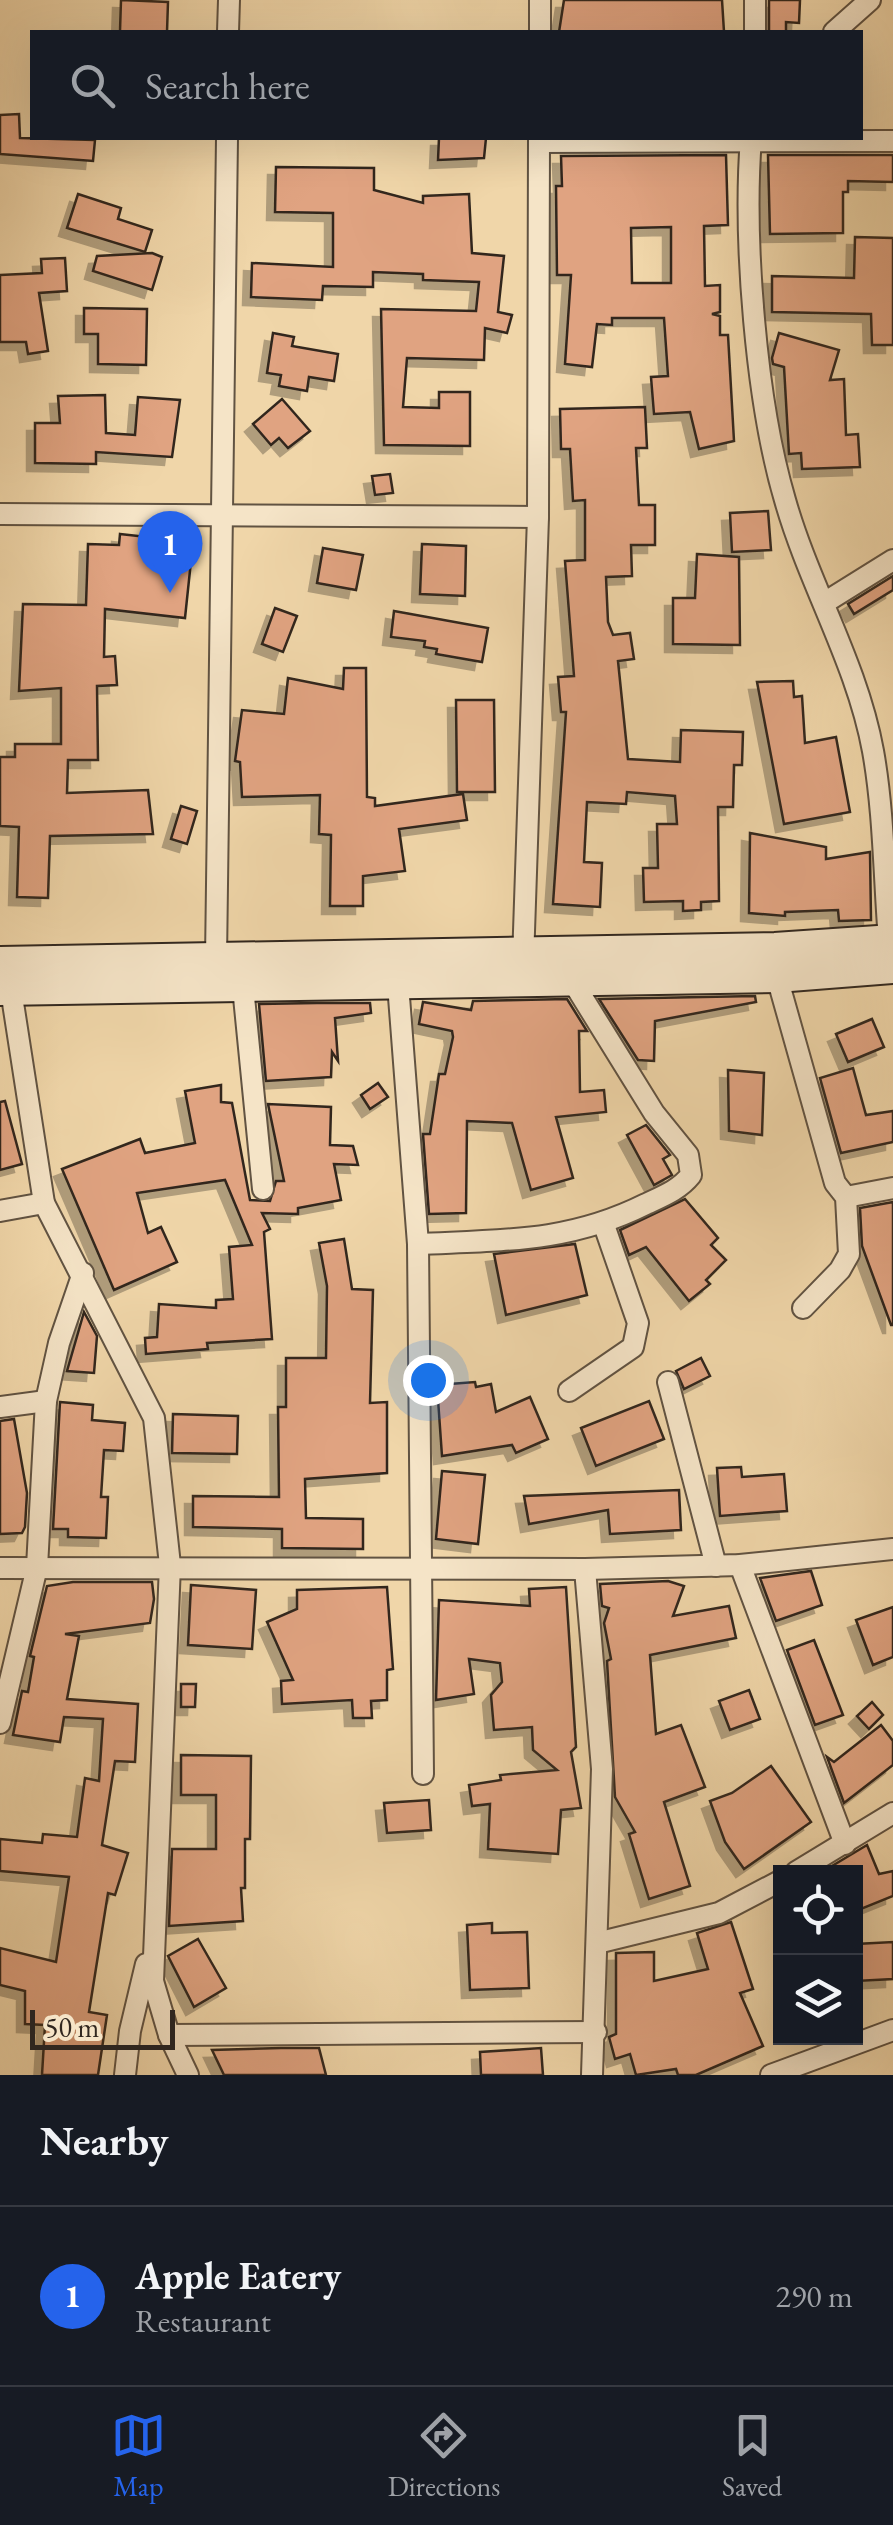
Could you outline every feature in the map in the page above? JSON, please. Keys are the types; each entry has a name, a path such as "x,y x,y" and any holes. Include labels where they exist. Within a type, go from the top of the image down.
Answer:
{"main road":[{"path":"0,962 216,959 523,964 775,948 892,949"},
{"path":"5,990 398,984 523,964 571,979 777,977 892,949"}],"street":[{"path":"228,30 229,0"},
{"path":"540,0 540,30"},
{"path":"755,0 755,30"},
{"path":"836,30 870,0"},
{"path":"216,959 227,140"},
{"path":"523,964 538,517 540,140 893,141"},
{"path":"751,140 754,292 775,458 785,502 860,696 874,752 892,949"},
{"path":"0,514 538,517"},
{"path":"824,603 893,560"},
{"path":"777,977 835,1183 846,1196 848,1254 840,1270 803,1308"},
{"path":"418,1244 550,1237 604,1225 675,1190 693,1166 571,979"},
{"path":"398,984 418,1244 418,1570 423,1774"},
{"path":"243,987 264,1189"},
{"path":"5,990 44,1203 154,1418 170,1565 152,1981 169,2035 188,2075"},
{"path":"846,1196 893,1188"},
{"path":"0,1211 44,1203"},
{"path":"569,1391 633,1347 637,1335 638,1324 604,1225"},
{"path":"0,1723 37,1566 46,1400 83,1273"},
{"path":"668,1382 716,1566"},
{"path":"0,1407 46,1400"},
{"path":"0,1568 170,1565 585,1569 740,1565 893,1549"},
{"path":"740,1565 845,1844"},
{"path":"585,1569 600,1712 596,2032 592,2075"},
{"path":"808,1865 893,1813"},
{"path":"597,1943 718,1913 773,1886"},
{"path":"126,2075 130,2031 152,1944"},
{"path":"771,2075 893,2030"},
{"path":"169,2035 596,2032"}],"building":[{"path":"121,0 168,2 167,30 120,30"},
{"path":"564,0 722,0 724,30 559,30"},
{"path":"769,0 800,0 799,23 786,22 786,30 769,30"},
{"path":"19,114 20,138 95,140 93,161 0,154 0,115"},
{"path":"439,140 486,140 484,158 438,160"},
{"path":"726,155 728,225 704,226 705,286 720,285 720,312 712,314 720,316 720,335 728,335 734,441 699,449 690,412 654,414 651,377 668,376 664,318 612,318 612,325 597,324 592,367 565,364 571,275 557,275 556,186 562,186 561,156","holes":["671,227 671,283 632,283 631,228"]},
{"path":"768,155 893,155 893,182 848,181 848,192 843,192 843,233 770,234"},
{"path":"276,167 374,168 374,190 423,203 423,196 469,194 472,253 504,256 498,312 512,315 507,333 485,328 484,360 407,358 403,407 439,408 439,392 470,392 470,446 384,445 381,309 476,311 479,282 423,280 423,274 373,272 373,287 323,286 322,300 251,297 252,263 333,267 333,213 275,212"},
{"path":"78,194 121,208 118,219 152,230 145,252 67,228"},
{"path":"855,237 893,238 893,345 872,345 871,314 772,312 772,276 854,278"},
{"path":"152,253 162,257 152,290 93,271 97,256"},
{"path":"65,258 67,291 39,293 48,351 28,354 26,342 0,342 0,275 42,273 41,259"},
{"path":"84,308 147,309 146,365 98,364 98,334 84,334"},
{"path":"273,333 294,337 292,346 338,354 334,381 309,377 307,391 279,386 281,375 267,373"},
{"path":"779,333 839,350 830,380 844,379 846,435 858,434 860,467 802,469 801,453 789,454 784,367 773,364 772,358"},
{"path":"105,395 106,433 135,435 138,397 180,400 172,457 96,452 96,464 35,463 35,423 60,423 58,396"},
{"path":"282,399 310,431 288,448 279,438 271,445 253,424"},
{"path":"645,407 647,448 636,448 639,505 655,505 655,545 631,545 632,576 606,577 608,622 613,635 630,633 634,659 618,661 628,759 680,762 681,730 743,732 742,765 734,765 733,807 718,807 719,901 701,902 701,910 683,911 683,901 644,902 643,868 658,868 657,824 677,824 675,796 627,792 626,804 587,802 584,862 602,863 600,907 553,904 566,712 561,712 558,677 574,676 565,561 585,560 585,500 573,501 570,449 561,449 560,409"},
{"path":"390,474 393,493 375,495 372,476"},
{"path":"768,511 771,550 732,552 730,513"},
{"path":"120,534 193,542 185,618 105,609 104,657 115,656 117,685 97,686 98,760 68,760 67,793 148,790 153,834 50,836 48,898 17,897 19,827 0,826 0,757 15,757 15,744 61,744 61,688 19,691 23,604 86,605 88,544 119,545"},
{"path":"422,544 466,546 465,596 420,594"},
{"path":"323,548 363,555 356,590 317,583"},
{"path":"697,554 739,557 740,645 673,644 673,598 695,598"},
{"path":"893,576 893,590 854,614 848,604"},
{"path":"275,608 297,616 283,652 262,644"},
{"path":"394,611 488,628 482,662 436,654 437,649 424,647 425,641 391,637"},
{"path":"344,668 366,668 367,797 375,798 375,806 463,794 467,820 399,829 405,871 363,876 363,906 330,906 331,835 319,834 320,795 242,797 240,762 235,761 242,710 284,714 288,678 343,689"},
{"path":"793,681 794,697 802,696 805,743 836,737 850,812 784,824 757,682"},
{"path":"456,700 494,700 495,792 457,792"},
{"path":"181,806 197,811 187,844 171,839"},
{"path":"750,833 826,847 826,859 870,852 871,920 839,921 838,910 785,912 785,916 749,913"},
{"path":"755,996 756,1002 655,1021 654,1061 638,1060 599,999"},
{"path":"567,999 587,1031 579,1031 580,1092 604,1090 606,1112 556,1117 573,1178 531,1190 512,1123 467,1121 466,1213 429,1214 423,1134 430,1134 439,1074 445,1074 453,1037 452,1031 419,1024 423,1002 471,1010 473,1001"},
{"path":"370,1003 371,1013 335,1018 338,1061 332,1052 331,1077 266,1081 259,1004"},
{"path":"872,1019 884,1047 848,1062 836,1034"},
{"path":"853,1068 866,1115 893,1111 893,1142 841,1153 820,1078"},
{"path":"728,1070 764,1073 762,1135 729,1131"},
{"path":"378,1083 388,1097 370,1109 361,1095"},
{"path":"221,1085 221,1102 232,1103 250,1200 270,1201 276,1181 284,1181 268,1104 331,1107 330,1145 353,1146 358,1165 334,1164 341,1200 298,1208 298,1214 262,1213 270,1229 264,1232 272,1339 207,1343 208,1349 146,1354 145,1338 157,1337 159,1304 216,1308 216,1300 233,1299 229,1247 252,1245 225,1180 137,1193 148,1233 161,1227 177,1262 114,1290 62,1169 140,1139 145,1153 195,1143 185,1091"},
{"path":"5,1101 22,1164 0,1170 0,1102"},
{"path":"646,1125 670,1155 663,1159 672,1175 654,1185 627,1135"},
{"path":"685,1199 718,1238 711,1245 726,1260 706,1280 710,1284 689,1301 646,1247 629,1255 620,1230"},
{"path":"893,1202 891,1325 862,1246 860,1208"},
{"path":"344,1239 352,1289 373,1290 370,1403 387,1402 387,1473 305,1479 306,1518 363,1519 363,1549 282,1548 282,1529 193,1527 193,1496 279,1497 278,1407 286,1407 286,1358 326,1358 327,1286 319,1243"},
{"path":"575,1244 587,1295 506,1315 494,1254"},
{"path":"84,1312 97,1336 94,1373 67,1371"},
{"path":"701,1358 710,1376 684,1389 676,1371"},
{"path":"475,1382 476,1387 491,1384 496,1412 530,1397 548,1439 516,1453 512,1445 442,1456 437,1385"},
{"path":"649,1401 664,1439 596,1466 581,1428"},
{"path":"60,1402 93,1405 92,1420 125,1423 123,1451 104,1450 101,1497 108,1497 106,1538 68,1537 68,1529 53,1529"},
{"path":"173,1414 238,1416 237,1454 172,1453"},
{"path":"14,1419 27,1493 25,1527 22,1533 0,1534 0,1421"},
{"path":"741,1467 742,1477 784,1474 787,1511 720,1516 717,1468"},
{"path":"442,1471 485,1475 478,1544 436,1539"},
{"path":"679,1490 681,1530 610,1534 608,1510 529,1524 524,1496"},
{"path":"811,1571 822,1605 776,1621 760,1578"},
{"path":"668,1581 684,1586 673,1616 729,1606 736,1638 650,1655 656,1734 681,1725 705,1787 664,1802 690,1886 649,1899 629,1834 635,1832 615,1797 607,1661 611,1659 604,1623 609,1608 602,1606 600,1584"},
{"path":"73,1582 152,1582 154,1599 150,1623 65,1634 79,1636 67,1699 138,1704 135,1762 115,1761 102,1845 128,1853 115,1895 108,1893 89,2012 107,2015 98,2075 42,2075 45,2025 25,2024 25,1991 0,1985 0,1948 56,1962 69,1877 0,1871 0,1839 42,1843 43,1834 77,1837 85,1778 99,1781 103,1719 64,1717 60,1742 13,1735 22,1691 28,1692 34,1657 30,1656 47,1586"},
{"path":"191,1585 256,1590 252,1649 188,1645"},
{"path":"387,1587 393,1669 387,1670 387,1700 371,1701 372,1718 353,1718 352,1700 282,1704 281,1681 293,1680 267,1622 297,1609 297,1590"},
{"path":"566,1587 576,1747 571,1752 581,1808 561,1810 558,1854 488,1849 490,1804 472,1806 469,1785 501,1780 500,1775 557,1770 533,1750 532,1727 494,1730 491,1695 502,1682 500,1663 469,1659 474,1694 436,1700 439,1600 530,1606 529,1589"},
{"path":"893,1607 893,1657 873,1665 856,1620"},
{"path":"814,1640 843,1715 815,1725 787,1650"},
{"path":"181,1684 196,1684 195,1707 181,1707"},
{"path":"749,1690 760,1719 730,1730 719,1701"},
{"path":"872,1702 883,1715 869,1729 857,1716"},
{"path":"881,1725 893,1741 893,1765 844,1803 827,1757 834,1762"},
{"path":"181,1755 251,1756 250,1839 245,1839 245,1888 241,1888 243,1921 169,1926 172,1849 216,1849 216,1795 181,1795"},
{"path":"771,1766 811,1822 744,1869 725,1842 710,1801 732,1793"},
{"path":"429,1800 431,1830 387,1833 384,1803"},
{"path":"867,1845 879,1874 893,1871 893,1896 863,1908 863,1865 834,1865"},
{"path":"731,1922 753,1989 740,1993 763,2046 696,2075 678,2075 676,2069 636,2075 630,2054 615,2059 609,2037 616,2034 616,1953 654,1952 654,1981 708,1969 697,1933"},
{"path":"492,1923 492,1933 527,1932 529,1988 470,1990 467,1925"},
{"path":"198,1939 226,1988 194,2007 168,1956"},
{"path":"893,1942 893,1979 863,1981 863,1944"},
{"path":"319,2048 326,2075 224,2075 212,2050"},
{"path":"541,2048 543,2075 481,2075 480,2052"}],"place":[{"name":"Apple Eatery","path":"170,593"}]}
